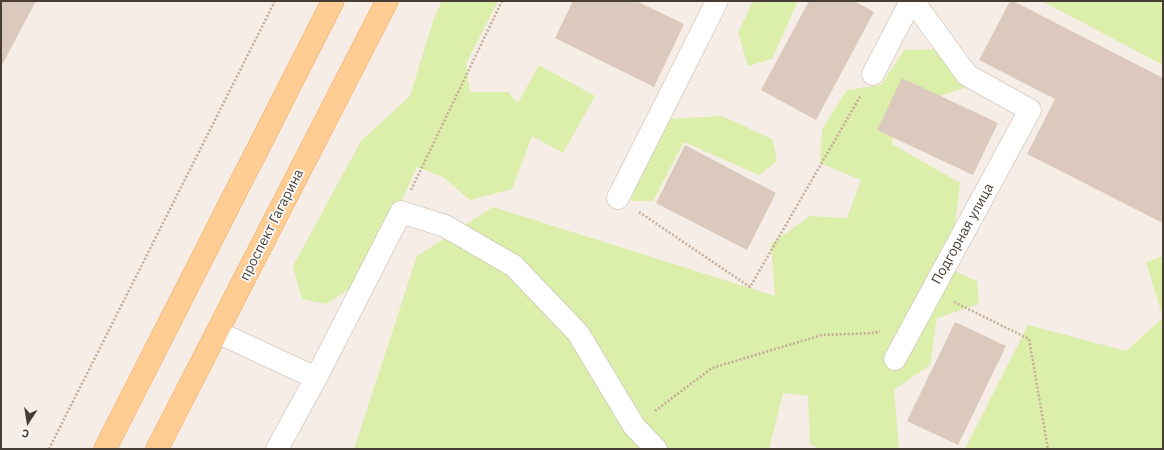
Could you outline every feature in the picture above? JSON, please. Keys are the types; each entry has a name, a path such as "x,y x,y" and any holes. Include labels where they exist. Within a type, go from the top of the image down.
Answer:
{"main road":[{"path":"105,449 333,1"},
{"name":"проспект Гагарина","path":"156,449 387,1"}],"street":[{"path":"618,198 717,1"},
{"path":"873,74 912,1"},
{"name":"Подгорная улица","path":"895,359 1030,110 967,74 912,1"},
{"path":"277,449 316,378 400,212 446,226 514,266 578,333 634,426 656,449"},
{"path":"217,332 316,378"}],"path":[{"path":"49,449 275,1"},
{"path":"400,212 502,1"},
{"path":"618,198 750,287 873,74"},
{"path":"932,291 1029,339 1048,449"},
{"path":"634,426 712,368 822,335 875,333 915,321"}],"green space":[{"path":"442,1 498,1 466,64 470,92 508,92 518,103 539,65 595,96 563,153 532,136 512,189 470,200 443,177 417,167 366,277 327,304 302,299 293,266 361,141 410,96 434,18"},
{"path":"753,1 798,1 772,59 748,66 738,33"},
{"path":"1042,1 1163,1 1163,65"},
{"path":"938,49 971,64 964,88 897,110 892,144 960,183 954,234 938,264 977,281 979,304 937,318 930,365 894,390 899,448 901,449 820,449 810,444 808,396 783,393 769,449 354,449 417,256 493,207 775,296 771,244 810,216 847,218 861,180 820,163 822,129 847,90 881,85 904,50"},
{"path":"722,116 772,139 777,161 759,175 684,142 653,201 632,201 626,182 667,119"},
{"path":"1163,256 1163,318 1146,262"},
{"path":"1163,318 1163,449 965,449 1028,325 1126,351"}],"building":[{"path":"1,1 36,1 1,67"},
{"path":"573,1 636,1 684,24 654,87 555,38"},
{"path":"809,1 854,1 874,12 816,120 761,90"},
{"path":"1010,1 1013,1 1163,78 1163,223 1027,154 1055,99 979,60"},
{"path":"902,78 998,123 973,175 877,130"},
{"path":"685,145 776,193 747,250 656,203"},
{"path":"955,322 1006,346 958,445 907,421"}]}
